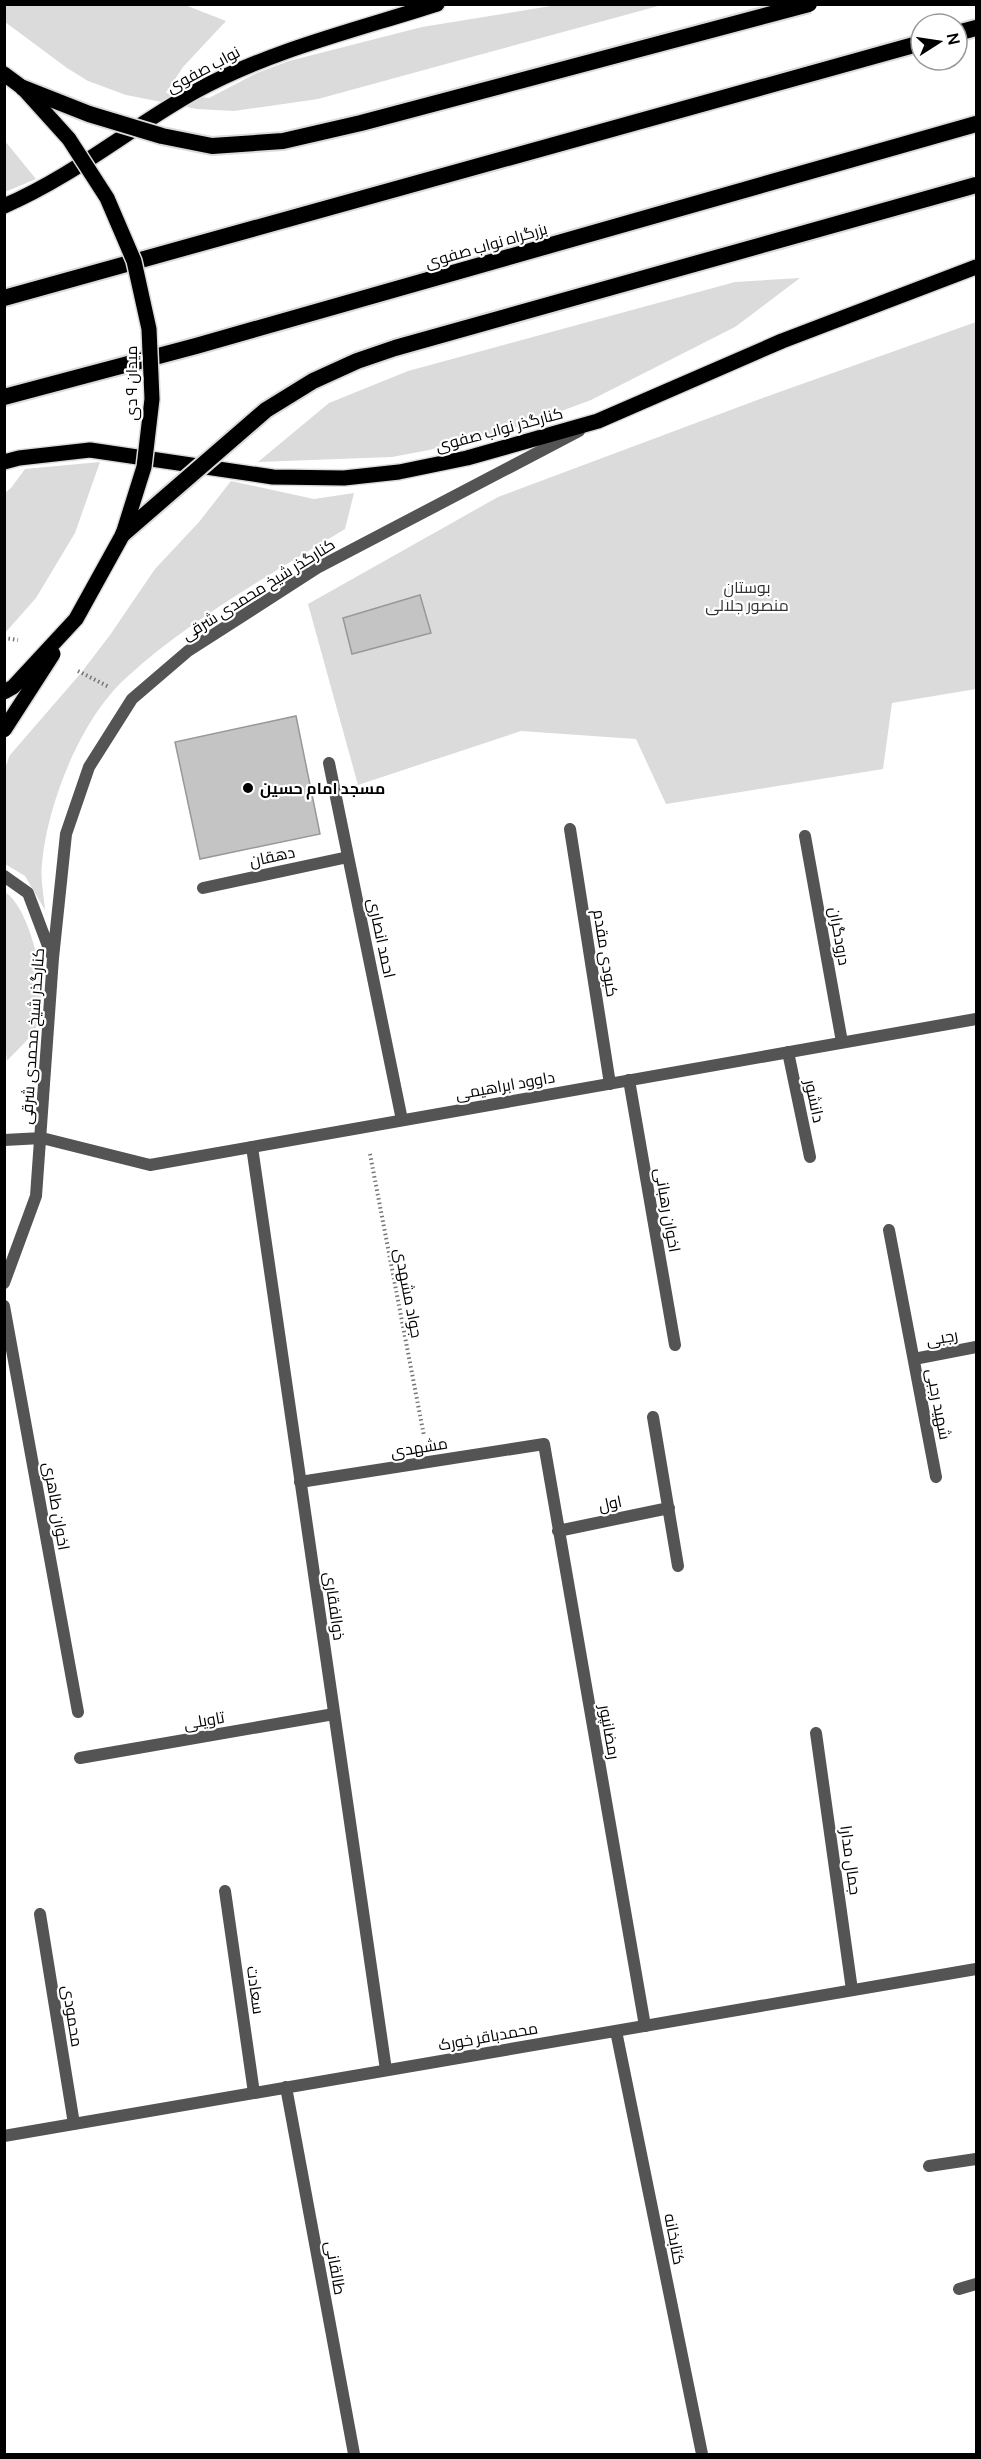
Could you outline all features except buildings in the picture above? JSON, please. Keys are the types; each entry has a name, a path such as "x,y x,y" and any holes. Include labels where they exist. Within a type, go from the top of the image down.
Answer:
{"highway":[{"path":"22,88 89,114 182,140 212,146 283,141 361,123 809,4"},
{"path":"4,298 909,46"},
{"name":"بزرگراه نواب صفوی","path":"4,397 196,346 976,124"},
{"path":"123,534 266,410 313,381 357,361 395,348 976,185"}],"main road":[{"name":"نواب صفوی","path":"4,206 38,192 196,91 263,59 437,4"},
{"name":"میدان ۹ دی","path":"4,74 22,88 75,149 107,198 134,261 149,329 152,399 144,467 123,534 76,619 13,687 4,693"},
{"name":"کنارگذر نواب صفوی","path":"4,462 19,458 90,450 273,477 344,478 399,472 466,458 598,421 782,341 976,267"},
{"path":"4,730 76,619"}],"street":[{"name":"کنارگذر شیخ محمدی شرقی","path":"4,1283 36,1196 42,1138 53,958 66,834 89,766 132,699 188,651 317,568 598,421"},
{"name":"احمد انصاری","path":"329,764 402,1120"},
{"name":"کبودی مقدم","path":"570,829 610,1083"},
{"name":"درودگران","path":"805,836 842,1042"},
{"name":"دهقان","path":"203,888 348,857"},
{"path":"4,876 27,893 53,958"},
{"name":"داوود ابراهیمی","path":"4,1140 42,1138 150,1165 976,1018"},
{"name":"دانشور","path":"788,1052 810,1157"},
{"name":"اخوان رهبانی","path":"629,1080 675,1345"},
{"name":"ذوالفقاری","path":"252,1147 386,2070"},
{"name":"شهید رجبی","path":"889,1230 936,1477"},
{"name":"اخوان طاهری","path":"4,1306 78,1712"},
{"name":"رجبی","path":"914,1359 976,1347"},
{"path":"653,1417 678,1566"},
{"name":"مشهدی","path":"300,1482 544,1444"},
{"name":"رمضانپور","path":"544,1444 645,2026"},
{"name":"اول","path":"558,1531 669,1508"},
{"name":"تاویلی","path":"80,1758 334,1714"},
{"name":"جمال مدارا","path":"816,1733 852,1990"},
{"name":"سعادت","path":"225,1891 254,2093"},
{"name":"محمودی","path":"40,1914 74,2124"},
{"name":"محمدباقر خورک","path":"4,2136 976,1969"},
{"name":"کتابخانه","path":"616,2031 702,2454"},
{"name":"طالقانی","path":"286,2087 354,2454"},
{"path":"929,2166 976,2159"},
{"path":"959,2289 976,2284"}],"path":[{"name":"جواد مشهدی","path":"364,1127 429,1463"}],"green space":[{"path":"4,5 185,5 226,21 183,67 166,93 209,98 257,73 289,61 422,27 557,5 662,5 318,99 234,111 197,109 126,95 88,81 5,22"},
{"path":"5,141 36,179 4,192"},
{"path":"800,278 735,327 591,400 521,426 429,450 392,457 258,462 329,403 408,371 735,282"},
{"name":"بوستان منصور جلالی","path":"976,322 976,689 892,703 883,769 666,804 636,739 521,731 358,785 308,604 498,497 771,395"},
{"path":"100,462 75,533 36,598 5,633 5,493 25,469"},
{"path":"231,481 314,499 354,493 345,529 205,616 152,656 110,694 81,738 69,763 51,815 45,840 42,870 45,910 25,876 5,864 5,768 10,755 81,673 155,569 199,522"},
{"path":"5,892 15,901 31,934 42,996 41,1013 37,1026 7,1061 4,1034"}],"place":[{"name":"مسجد امام حسین","path":"248,788"}]}
